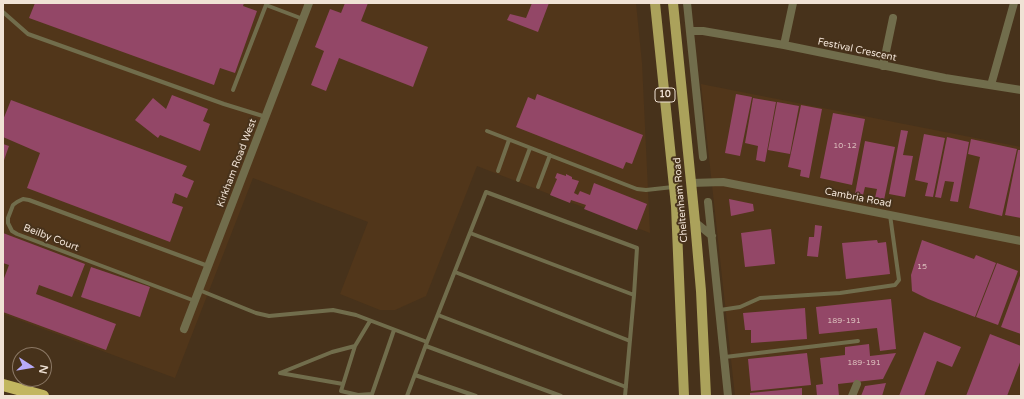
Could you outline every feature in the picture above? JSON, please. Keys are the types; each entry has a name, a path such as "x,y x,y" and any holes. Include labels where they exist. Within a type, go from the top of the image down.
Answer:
{"highway":[{"path":"3,385 43,396"}],"main road":[{"name":"Cheltenham Road","path":"655,3 674,187 681,303 684,396"},
{"name":"Cheltenham Road","path":"673,3 701,291 706,396"},
{"path":"674,187 691,183"}],"street":[{"name":"Kirkham Road West","path":"184,330 310,3"},
{"path":"687,3 703,157"},
{"path":"784,45 793,3"},
{"path":"991,85 1014,3"},
{"path":"883,66 893,18"},
{"name":"Festival Crescent","path":"690,31 703,31 784,45 945,78 1021,90"},
{"path":"686,126 690,121 697,117 698,114"},
{"name":"Cambria Road","path":"691,183 723,182 1021,241"},
{"path":"708,202 728,396"},
{"path":"695,222 712,236"},
{"path":"852,396 857,384"}],"lane":[{"path":"233,90 266,5 303,19"},
{"path":"3,12 28,34 224,104 266,117"},
{"path":"487,131 637,189 649,190 674,187"},
{"path":"498,171 509,140"},
{"path":"518,180 530,148"},
{"path":"538,187 550,155"},
{"path":"408,396 426,344 486,192 637,248 625,396"},
{"name":"Beilby Court","path":"195,302 17,234 12,231 8,223 8,218 16,202 23,199 29,200 208,266"},
{"path":"720,310 740,307 760,298 840,292 895,285 899,280 890,215"},
{"path":"470,233 634,295"},
{"path":"455,272 630,341"},
{"path":"199,290 256,313 269,316 333,310 356,315 426,344 561,396"},
{"path":"438,315 626,387"},
{"path":"370,321 356,346 341,391 358,395 372,394 394,330"},
{"path":"725,357 858,341"},
{"path":"343,384 280,373 332,352 356,346"},
{"path":"415,375 476,396"}],"shaded area":[{"path":"3,3 636,3 642,63 650,233 477,166 426,296 395,310 380,310 340,294 368,222 253,178 175,378 3,314"},
{"path":"701,84 1021,147 1021,396 735,396"}],"building":[{"path":"35,3 244,3 243,6 257,11 235,73 220,68 214,85 29,18"},
{"path":"345,3 368,3 361,21 428,47 413,87 339,58 326,91 311,85 324,51 315,47 330,9 341,13"},
{"path":"532,3 549,3 538,32 507,20 510,14 526,18"},
{"path":"537,94 643,135 632,164 626,162 623,169 516,127 528,97 535,100"},
{"path":"736,94 752,97 740,156 725,153"},
{"path":"172,95 208,109 203,121 210,124 200,151 160,135 158,138 135,120 153,98 166,109"},
{"path":"753,98 776,102 765,162 756,160 758,146 745,143"},
{"path":"11,100 187,166 182,176 194,181 187,198 175,193 172,203 183,207 170,242 27,188 40,153 3,137 3,120"},
{"path":"777,102 799,106 790,154 768,150"},
{"path":"801,105 822,109 809,178 800,176 801,170 788,167"},
{"path":"833,113 865,119 852,185 820,178"},
{"path":"901,130 908,131 903,155 913,156 905,197 889,194"},
{"path":"924,134 945,138 933,197 925,196 928,183 915,180"},
{"path":"947,137 969,142 958,202 950,201 954,182 945,181 941,198 935,197"},
{"path":"971,139 1017,149 1002,216 969,208 980,157 968,154"},
{"path":"865,141 895,147 884,200 875,198 877,189 865,187 863,195 855,194"},
{"path":"3,144 9,146 3,163"},
{"path":"1018,150 1021,150 1021,218 1005,215"},
{"path":"557,173 566,176 566,174 572,177 572,179 579,181 574,193 578,195 580,191 590,195 594,183 647,204 637,230 584,209 586,205 571,200 570,203 550,195 557,179 555,178"},
{"path":"729,199 753,204 754,211 731,216"},
{"path":"815,225 822,226 818,257 807,256 809,237 814,237"},
{"path":"771,229 775,264 745,267 741,233"},
{"path":"3,233 85,264 72,297 39,285 36,294 116,324 106,350 3,312 3,281 9,265 3,263"},
{"path":"877,240 878,243 886,242 890,274 846,279 842,243"},
{"path":"922,240 974,259 976,255 996,263 975,317 928,299 912,291 911,275"},
{"path":"997,263 1018,271 998,325 976,317"},
{"path":"91,267 150,287 140,317 81,297"},
{"path":"1021,273 1021,334 1001,327"},
{"path":"891,299 896,349 880,351 877,328 819,334 816,307"},
{"path":"805,308 807,339 751,343 751,330 745,330 743,313"},
{"path":"924,332 961,347 952,367 937,361 924,396 899,396"},
{"path":"990,334 1021,346 1021,360 1007,396 966,396"},
{"path":"869,344 870,356 896,353 883,379 838,384 839,396 817,396 816,385 823,384 820,358 845,355 845,347"},
{"path":"807,353 811,385 751,391 748,359"},
{"path":"886,383 882,396 861,396 865,386"},
{"path":"802,388 802,396 750,396 750,393"}]}
